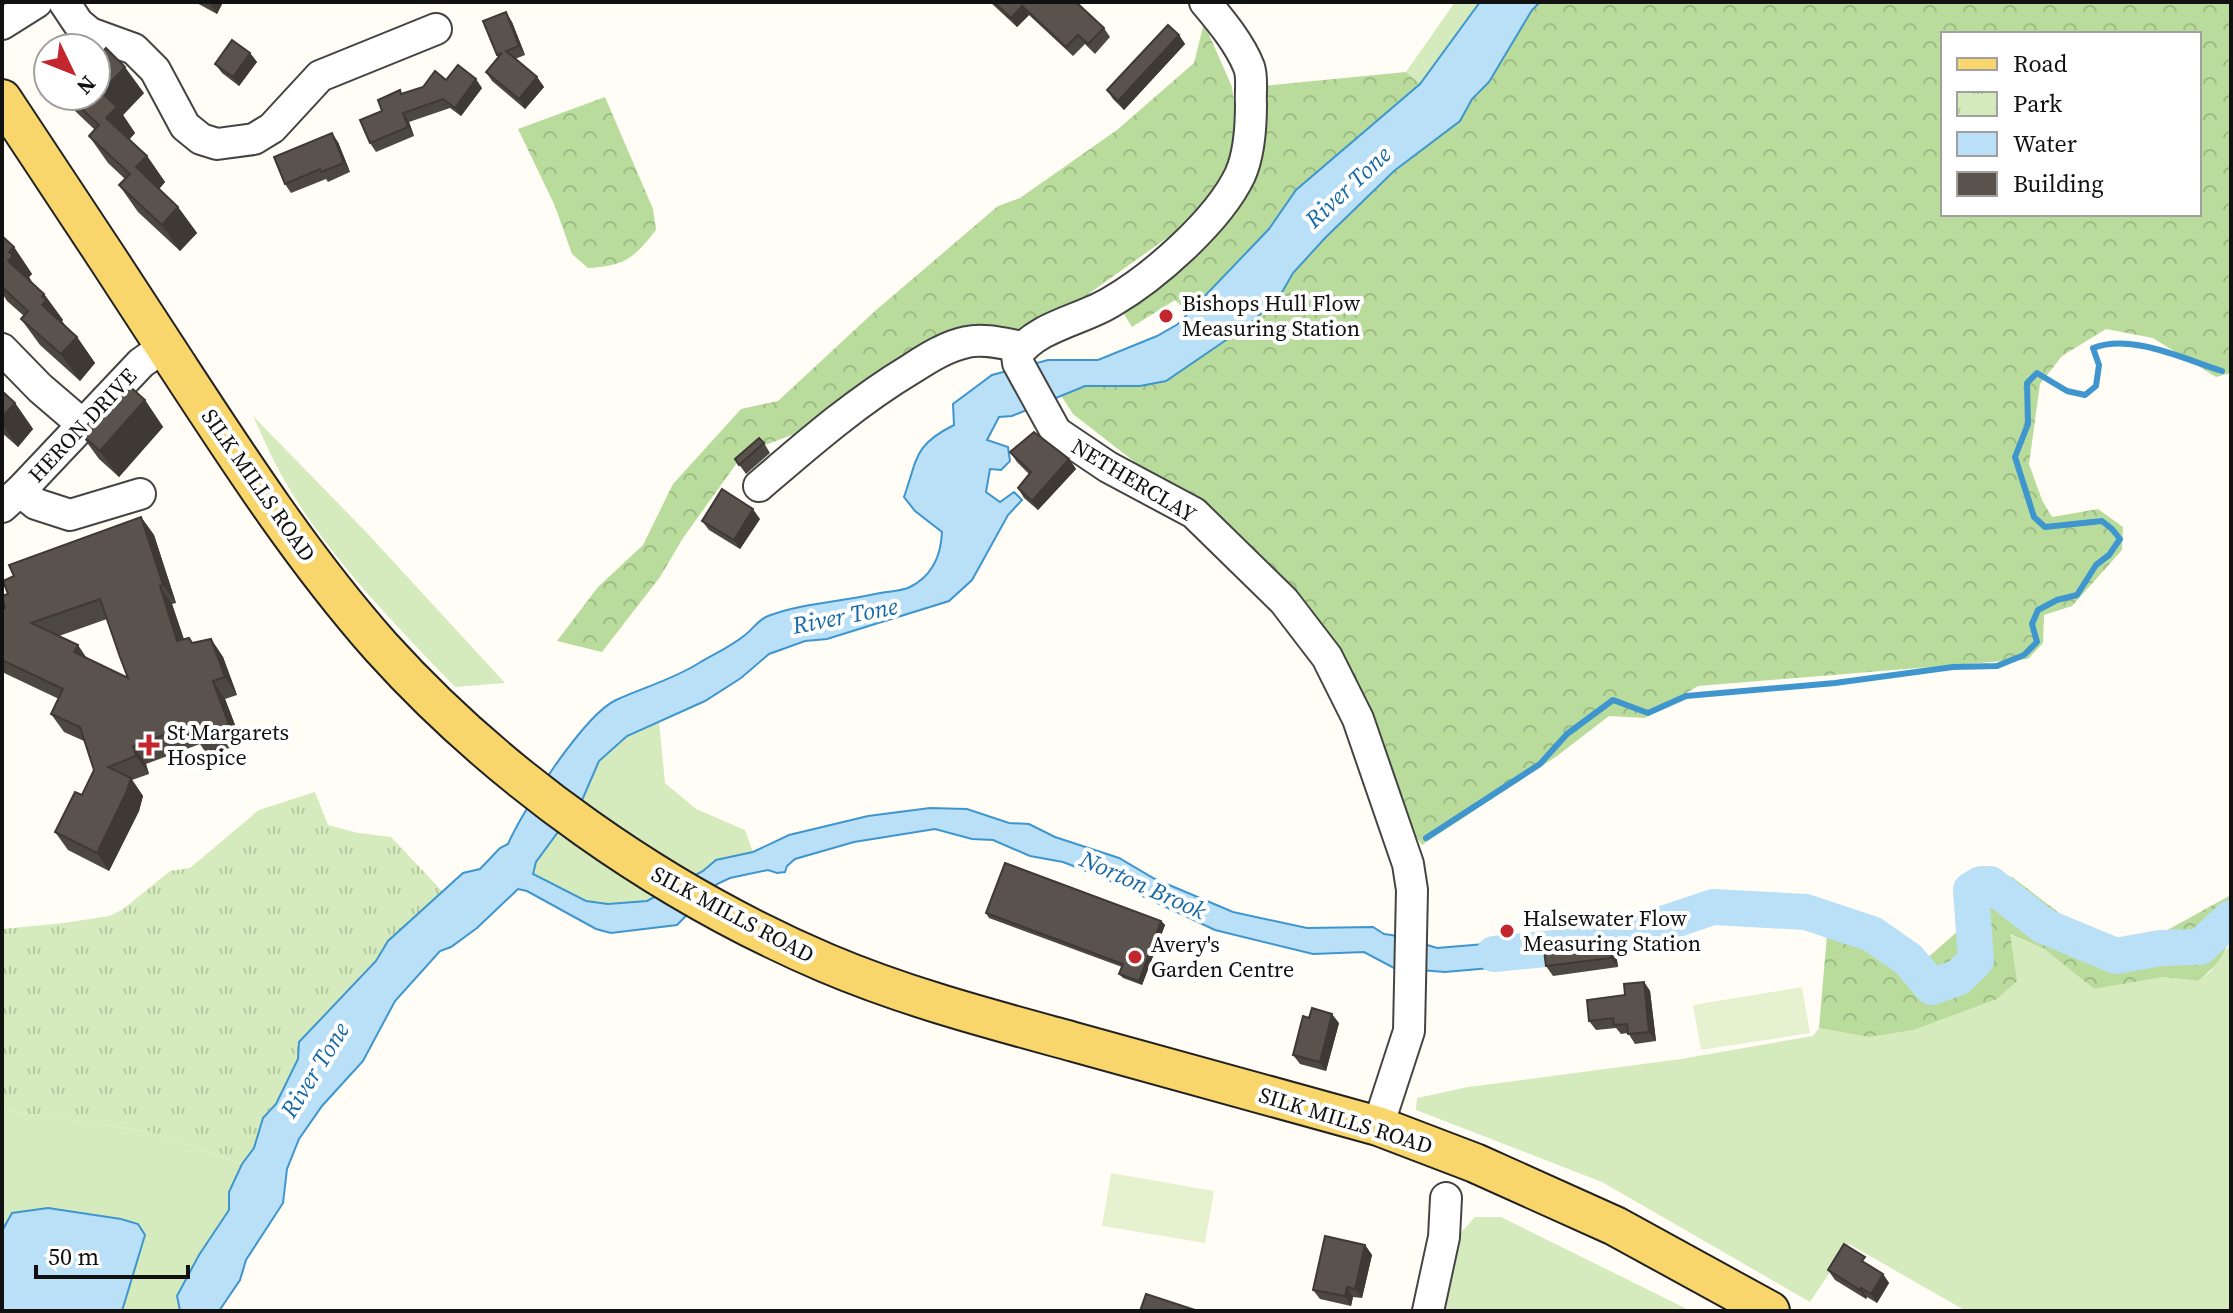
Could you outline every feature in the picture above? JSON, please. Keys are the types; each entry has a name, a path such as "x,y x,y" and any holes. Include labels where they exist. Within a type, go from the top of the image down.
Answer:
{"main road":[{"name":"SILK MILLS ROAD","path":"2,99 243,466 325,581 383,649 445,712 518,776 654,874 736,920 824,962 919,999 1378,1126 1475,1163 1615,1226 1768,1311"}],"street":[{"path":"2,24 37,2"},
{"path":"64,2 78,23 90,33 134,49 155,70 185,126 201,139 217,144 254,139 272,128 320,76 397,59 436,29"},
{"path":"759,486 861,403 933,355 968,341 990,341 1020,355 1052,329 1111,302 1171,258 1210,219 1240,175 1251,126 1250,69 1234,40 1205,2"},
{"name":"HERON DRIVE","path":"11,499 141,363 165,346"},
{"path":"2,349 40,388 82,424"},
{"name":"NETHERCLAY","path":"1020,355 1041,407 1056,432 1075,446 1194,513 1284,601 1327,657 1358,719 1408,864 1412,890 1409,1031 1402,1061 1378,1126"},
{"path":"11,499 70,515 140,494"},
{"path":"1428,1311 1444,1237 1446,1198"}],"green space":[{"path":"1455,2 1480,2 1420,84 1406,72"},
{"path":"1540,2 2231,2 2231,373 2216,377 2153,338 2106,329 2062,356 2040,384 2029,464 2042,500 2052,517 2098,509 2123,527 2122,550 2072,606 2044,615 2043,643 2028,659 1698,686 1645,718 1609,716 1557,756 1422,845 1403,819 1346,672 1154,477 1073,414 1060,394 1085,386 1140,386 1251,323 1281,294 1293,273 1325,238 1395,171 1460,121 1472,99 1489,81"},
{"path":"1204,23 1232,87 1238,138 1215,190 1185,225 1073,305 1013,336 956,332 805,430 744,453 683,538 660,577 602,652 557,641 598,587 643,545 673,484 741,409 778,401 875,311 998,206 1020,198 1117,130 1194,63"},
{"path":"1406,72 1420,84 1296,190 1269,229 1189,313 1175,300 1132,327 1119,306 1215,226 1261,86"},
{"path":"605,97 653,209 656,230 628,259 588,268 572,254 555,206 518,129"},
{"path":"253,416 368,534 505,683 455,687 343,565 277,467"},
{"path":"659,722 665,783 696,809 745,830 753,852 716,860 703,871 648,901 608,904 586,901 533,874 535,862 583,798 599,761 627,736"},
{"path":"315,792 328,825 391,837 442,891 388,941 376,961 299,1042 298,1059 276,1104 263,1118 254,1148 242,1164 151,1132 2,1110 2,929 109,916 122,910 170,871 190,868 259,810"},
{"path":"1977,868 2012,877 2084,932 2108,944 2145,933 2162,933 2231,895 2228,944 2218,962 2198,981 2164,977 2094,989 2044,949 2010,934 2017,981 1997,999 1913,1030 1868,1037 1819,1028 1832,908 1861,914 1925,960 1959,930 1957,889"},
{"path":"2009,934 2044,949 2094,989 2164,977 2198,981 2211,971 2231,943 2231,1311 1966,1311 1849,1244 1810,1302 1602,1182 1416,1110 1417,1098 1468,1087 1681,1059 1813,1036 1819,1028 1868,1037"},
{"path":"1802,987 1810,1033 1701,1050 1693,1005"},
{"path":"2,1110 151,1132 242,1164 229,1191 229,1209 177,1296 180,1311 122,1311 145,1235 2,1231"},
{"path":"1111,1173 1214,1191 1205,1243 1102,1226"},
{"path":"1475,1217 1501,1217 1691,1311 1438,1311 1457,1237"}],"water":[{"name":"River Tone","path":"1480,2 1540,2 1460,121 1394,171 1325,238 1293,273 1281,294 1251,323 1166,381 1140,386 1085,386 1012,416 999,417 987,440 1008,447 1010,461 1001,470 990,469 986,492 1000,502 1014,492 1022,500 1008,515 972,580 949,601 769,654 741,678 705,701 627,736 599,761 583,798 536,862 533,874 586,901 608,904 647,901 703,871 716,860 753,852 789,835 868,816 930,808 967,809 1009,823 1029,824 1055,837 1119,858 1155,879 1233,912 1307,928 1373,927 1384,934 1437,948 1509,942 1544,950 1513,966 1445,972 1394,968 1364,952 1313,954 1215,930 1063,862 1030,856 993,840 972,839 935,829 854,842 795,859 785,872 768,870 730,878 717,884 677,925 611,933 596,929 518,889 477,928 451,947 440,951 395,1001 363,1061 322,1106 299,1139 287,1169 283,1203 246,1260 240,1280 219,1311 180,1311 177,1296 229,1210 229,1192 242,1164 254,1148 263,1118 276,1104 298,1059 299,1042 376,961 388,941 463,873 480,869 508,844 540,788 588,724 616,700 689,669 734,643 768,616 808,605 902,590 918,582 934,564 942,532 915,511 904,497 915,462 924,446 954,425 953,404 992,375 1048,360 1098,360 1178,324 1269,229 1296,190 1420,84"},
{"path":"48,1208 138,1224 145,1235 122,1311 2,1311 2,1231 12,1213"}],"building":[{"path":"994,2 1076,2 1104,28 1088,44 1078,35 1066,47 1022,6 1011,18"},
{"path":"506,12 519,46 506,51 537,77 519,99 486,72 502,53 497,55 483,21"},
{"path":"1168,25 1179,35 1118,101 1107,90"},
{"path":"232,40 250,53 233,77 215,64"},
{"path":"112,54 125,67 112,81"},
{"path":"458,65 476,79 455,108 443,99 403,113 408,127 370,143 360,120 382,111 378,100 400,90 401,94 423,87 435,71 446,80"},
{"path":"85,112 112,112 106,118 147,156 136,167 178,207 162,225 119,185 130,174 89,136 99,125"},
{"path":"332,133 344,163 285,184 274,157"},
{"path":"2,236 14,247 9,252 13,256 8,261 44,294 42,296 46,300 42,305 77,337 61,354 21,319 28,311 2,287"},
{"path":"126,383 145,400 100,451 80,433"},
{"path":"2,391 15,403 2,417"},
{"path":"1034,432 1069,459 1032,501 1018,488 1031,472 1010,452"},
{"path":"759,438 764,443 739,465 735,459"},
{"path":"722,489 753,509 734,540 702,521"},
{"path":"141,517 177,641 189,638 192,643 211,639 225,677 213,681 229,725 196,738 191,725 133,746 136,756 108,767 131,778 97,853 55,832 75,792 82,795 94,770 80,727 51,714 63,689 2,660 2,609 5,608 2,596 8,594 3,581 14,576 9,565","holes":["100,599 128,678 74,652 78,645 31,623"]},
{"path":"1005,863 1161,921 1139,981 1119,974 1123,964 986,913"},
{"path":"1608,938 1611,958 1546,966 1544,950 1557,949 1557,945"},
{"path":"1644,982 1649,1032 1628,1034 1627,1024 1614,1025 1613,1018 1589,1021 1587,1000 1625,995 1624,984"},
{"path":"1312,1008 1332,1014 1320,1062 1293,1055 1303,1016 1309,1018"},
{"path":"1325,1236 1365,1245 1355,1289 1347,1287 1345,1296 1313,1290"},
{"path":"1844,1244 1865,1257 1862,1261 1883,1274 1871,1294 1828,1270"},
{"path":"1146,1294 1198,1311 1140,1311"}],"waterway":[{"path":"1426,838 1540,764 1567,734 1613,700 1648,713 1686,696 1835,683 1953,667 1997,666 2024,655 2037,642 2032,624 2038,610 2057,600 2077,595 2096,565 2109,555 2120,539 2102,521 2045,527 2034,517 2015,457 2028,424 2027,383 2037,373 2067,391 2085,395 2096,386 2099,365 2093,348 2108,344 2158,349 2222,371"},
{"name":"Norton Brook","path":"1494,954 1606,943 1713,907 1806,912 1872,934 1908,959 1932,987 1959,977 1976,960 1971,890 1981,884 1990,884 2044,926 2116,956 2160,948 2200,947 2231,918"}],"place":[{"name":"Bishops Hull Flow Measuring Station","path":"1166,316"},
{"name":"St Margarets Hospice","path":"149,745"},
{"name":"Halsewater Flow Measuring Station","path":"1507,931"},
{"name":"Avery's Garden Centre","path":"1135,957"}]}
